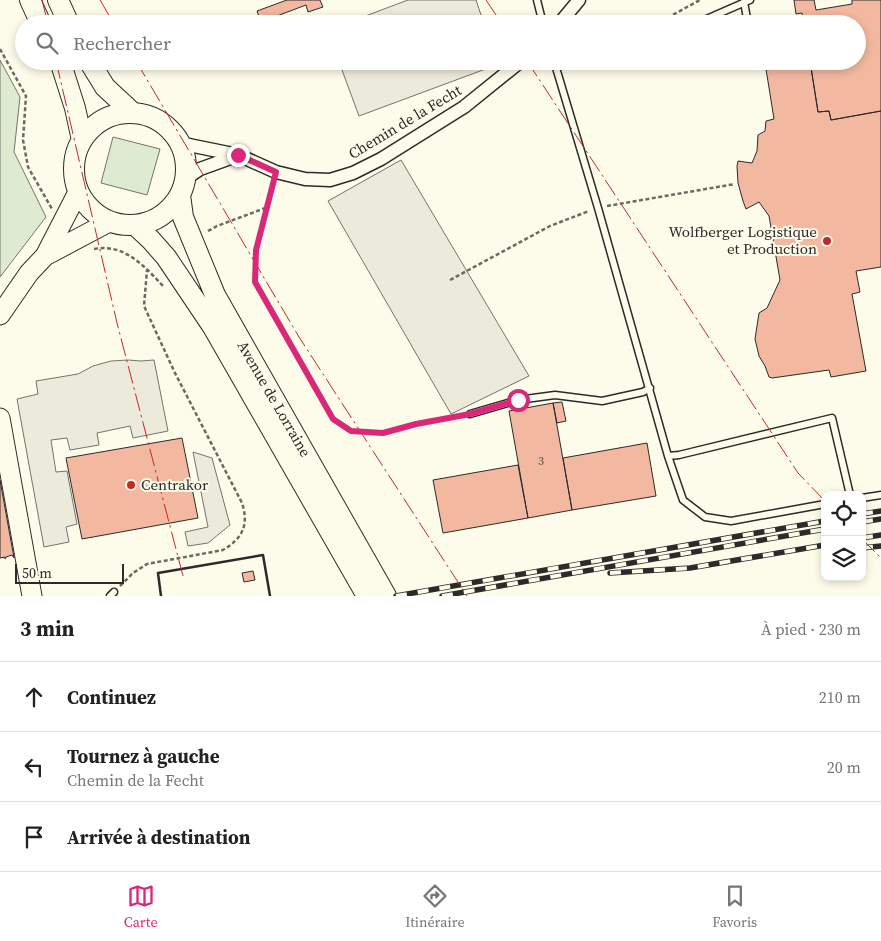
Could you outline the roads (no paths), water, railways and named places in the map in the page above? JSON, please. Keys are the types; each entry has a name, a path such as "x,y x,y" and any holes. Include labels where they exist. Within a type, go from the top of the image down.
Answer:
{"main road":[{"path":"30,0 37,15"},
{"path":"58,0 65,15"},
{"path":"63,70 75,108 82,140"},
{"path":"95,70 105,87 133,113"},
{"path":"133,113 152,118 168,128 179,143 185,160 183,187 169,210 153,221 134,225 122,225 109,222 96,215 86,204 78,192 74,174 75,157 82,140 91,128 104,119 118,114 133,113"},
{"name":"Avenue de Lorraine","path":"183,187 183,217 215,295 347,544 367,596"},
{"name":"Avenue de Lorraine","path":"134,225 166,257 213,327 347,544 386,596"}],"street":[{"path":"566,15 579,0"},
{"name":"Chemin de la Fecht","path":"179,143 238,155 276,172 305,180 330,180 353,173 381,159 464,107 510,70"},
{"path":"183,187 200,169 238,155"},
{"path":"45,256 78,192"},
{"path":"0,315 29,273 45,256 109,222"},
{"path":"0,418 32,596"}],"lane":[{"path":"537,0 541,15"},
{"path":"716,15 747,1 748,15"},
{"path":"557,70 650,388 668,456 683,500 704,517 731,521 821,505"},
{"path":"470,414 518,400 555,395 602,401 643,392 650,388"},
{"path":"668,456 832,418 849,491"},
{"path":"866,497 881,495"}],"railway":[{"path":"866,513 881,511"},
{"path":"866,521 881,519"},
{"path":"396,596 821,522"},
{"path":"442,596 821,530"},
{"path":"866,537 881,535"},
{"path":"610,573 690,568 821,546"},
{"path":"866,548 881,546"}],"place":[{"name":"Wolfberger Logistique et Production","path":"827,241"},
{"name":"Centrakor","path":"131,485"}]}
